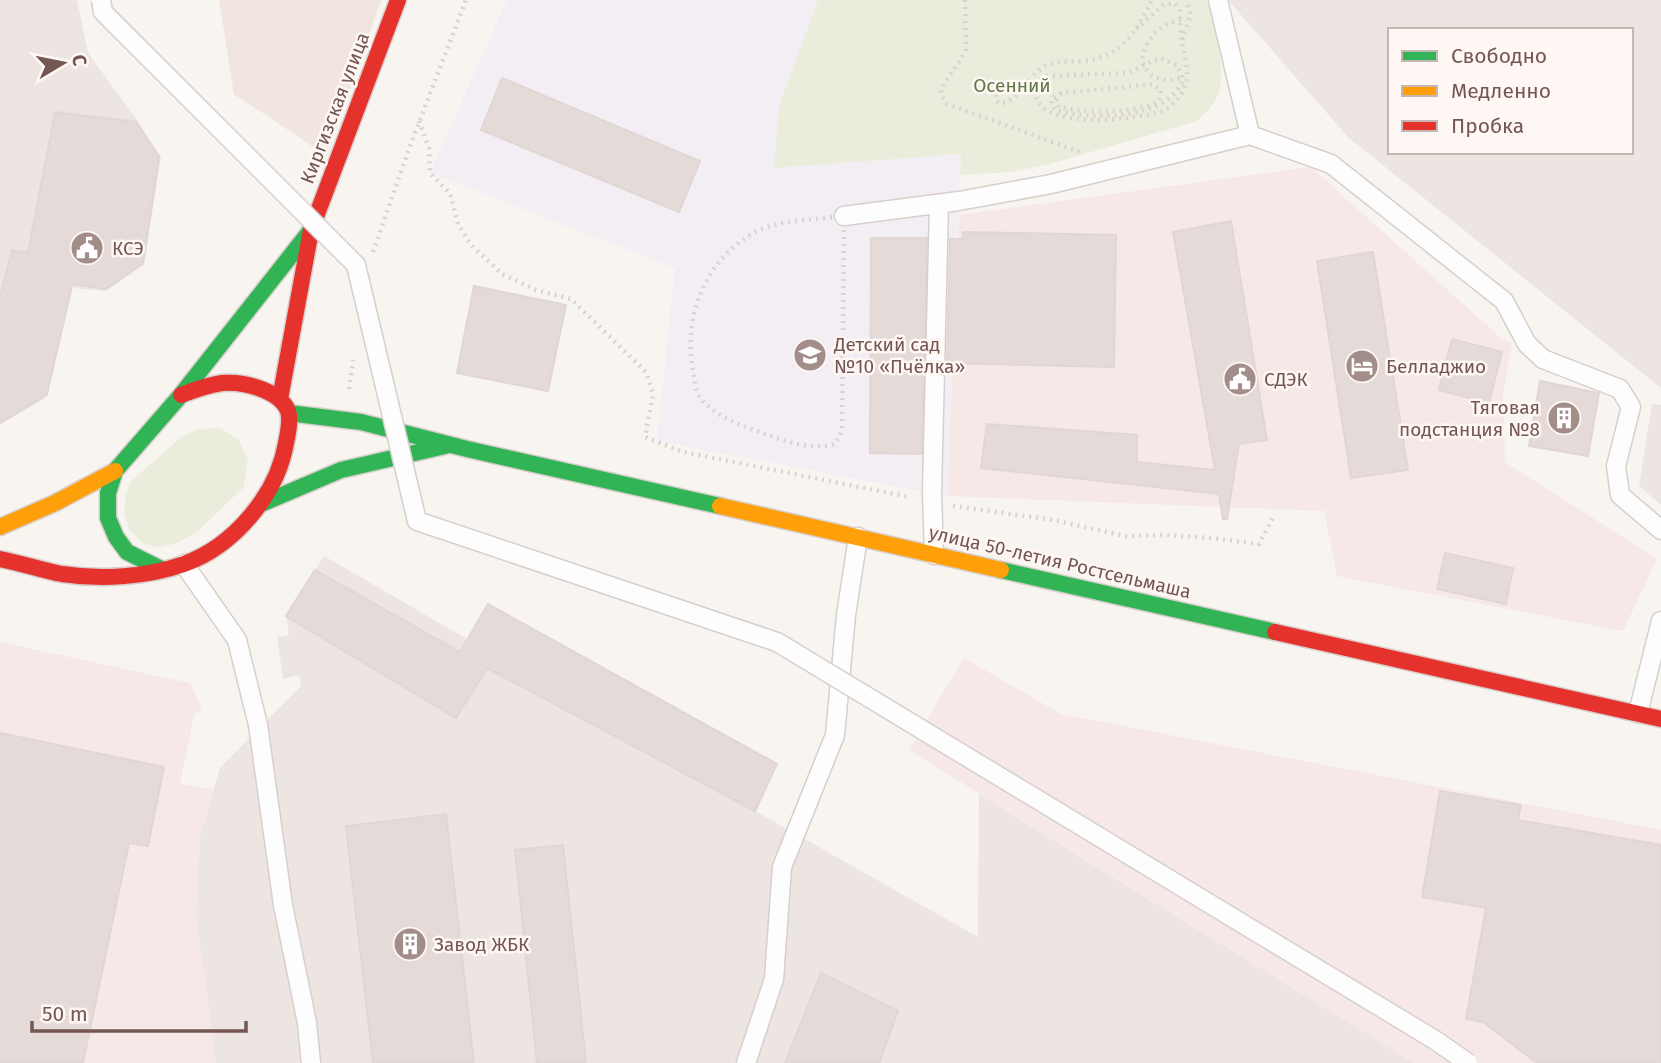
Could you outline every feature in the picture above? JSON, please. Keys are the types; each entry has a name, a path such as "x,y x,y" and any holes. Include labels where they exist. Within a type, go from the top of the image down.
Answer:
{"main road":[{"name":"Киргизская улица","path":"312,230 398,0"},
{"path":"0,527 55,503 115,471 181,395 312,230"},
{"path":"0,559 81,576 119,575 161,569 184,564 208,554 261,504 286,448 285,406 312,230"},
{"path":"181,395 207,386 227,383 257,390 285,406"},
{"name":"улица 50-летия Ростсельмаша","path":"285,406 1661,719"},
{"path":"261,504 341,470 449,445"},
{"path":"115,471 108,493 108,518 116,537 127,552 161,569"}],"lane":[{"path":"101,0 103,12 356,265 417,521 776,642 1399,1018 1468,1063"},
{"path":"1218,0 1250,135"},
{"path":"844,216 939,204 1051,184 1250,135 1331,164 1504,301 1527,344 1543,359 1620,389 1630,407 1616,466 1620,495 1661,530"},
{"path":"934,555 932,501 939,204"},
{"path":"746,1063 774,979 782,867 835,735 846,615 858,537"},
{"path":"184,564 237,640 258,725 282,905 307,1023 310,1063"},
{"path":"1638,713 1661,621"}],"path":[{"path":"370,263 419,121 466,0"},
{"path":"965,0 966,51 941,89 947,104 1084,154 1093,174"},
{"path":"1137,29 1152,0"},
{"path":"1182,41 1191,15 1186,0"},
{"path":"1027,85 999,89 996,100 1003,104 1027,85 1049,64 1092,60 1109,54 1167,4 1177,5 1181,20 1186,82 1176,101 1166,109 1111,119 1075,118 1051,114 1037,99 1037,85 1045,76 1127,74 1154,59 1163,58 1178,66 1182,76 1179,89 1165,103 1126,113 1085,114 1058,111 1053,108 1051,101 1061,93 1153,84 1160,87 1159,101 1154,104 1098,111 1059,107 1056,102 1061,93"},
{"path":"1181,20 1164,26 1150,38 1143,53 1143,65 1149,74 1160,79 1182,76"},
{"path":"419,121 429,149 430,173 450,193 458,224 471,245 502,274 536,290 572,299 646,372 653,394 645,437 683,452 1008,515 1054,520 1125,536 1163,535 1259,544 1275,514"},
{"path":"844,216 842,431 835,444 823,447 789,443 724,418 698,394 690,356 695,302 715,265 750,235 776,224 844,216"},
{"path":"344,420 354,354"}],"shaded area":[{"path":"0,0 77,0 88,53 161,157 144,265 106,291 73,288 47,397 0,425"},
{"path":"219,0 381,0 327,156 234,94"},
{"path":"507,0 818,0 780,106 774,168 961,154 947,496 657,441 675,268 430,173"},
{"path":"1228,0 1661,0 1661,388 1348,137"},
{"path":"1311,167 1502,339 1512,343 1503,395 1505,462 1657,559 1623,631 1337,576 1324,511 947,496 959,215"},
{"path":"1652,404 1661,405 1661,505 1639,486"},
{"path":"324,556 467,639 488,604 592,664 777,764 755,811 978,937 979,794 1414,1063 216,1063 196,914 200,835 220,768 301,686 299,675 283,679 277,637 289,635 286,616"},
{"path":"0,642 190,683 202,708 194,715 180,784 213,789 200,835 196,914 216,1063 0,1063"},
{"path":"964,658 1061,714 1661,830 1661,1063 1414,1063 909,750"}],"green space":[{"name":"Осенний","path":"818,0 1209,0 1219,48 1221,73 1218,95 1197,121 1050,164 1011,172 960,175 961,154 774,168 779,106"},
{"path":"220,428 238,439 248,459 244,487 197,532 177,543 158,548 142,543 130,530 124,513 130,482 184,435 200,429"}],"building":[{"path":"502,78 700,161 679,212 481,130"},
{"path":"55,112 136,122 159,157 143,263 106,289 72,284 47,394 0,423 0,297 12,250 28,253"},
{"path":"1231,221 1267,440 1239,444 1227,519 1223,519 1219,494 981,468 987,424 1137,435 1137,462 1215,470 1173,232"},
{"path":"963,232 1116,235 1114,367 947,363 950,239 963,239"},
{"path":"871,238 927,238 922,454 870,453"},
{"name":"Белладжио","path":"1373,252 1408,470 1351,478 1317,261"},
{"path":"474,286 566,305 548,391 457,373"},
{"path":"1452,339 1502,352 1489,403 1439,390"},
{"name":"Тяговая подстанция №8","path":"1540,381 1599,393 1588,456 1529,446"},
{"path":"1445,553 1513,568 1506,604 1437,589"},
{"path":"315,570 460,652 488,604 777,764 755,811 487,668 456,718 286,616"},
{"path":"0,733 164,767 148,846 129,843 83,1063 0,1063"},
{"path":"1440,791 1521,805 1518,820 1661,845 1661,1063 1537,1063 1483,1022 1466,1019 1486,908 1422,897"},
{"name":"Завод ЖБК","path":"446,814 474,1063 373,1063 346,826"},
{"path":"563,845 586,1063 537,1063 515,850"},
{"path":"821,973 898,1011 879,1063 785,1063"}],"traffic: fast":[{"path":"161,569 127,552 116,537 108,518 108,493 115,471 181,395 311,230"},
{"path":"289,413 361,422 467,449 720,506"},
{"path":"261,504 341,470 445,446"},
{"path":"1001,570 1275,632"}],"traffic: slow":[{"path":"0,527 55,503 115,471"},
{"path":"720,506 1001,570"}],"traffic: jam":[{"path":"280,399 311,230 398,0"},
{"path":"0,559 77,576 139,574 184,564 220,545 236,532 263,499 273,481 286,443 288,411 284,404 269,392 240,384 217,384 181,395"},
{"path":"1275,632 1661,719"}],"place":[{"name":"КСЭ","path":"87,248"},
{"name":"Детский сад №10 «Пчёлка»","path":"810,355"},
{"name":"Белладжио","path":"1362,366"},
{"name":"СДЭК","path":"1240,379"},
{"name":"Тяговая подстанция №8","path":"1564,418"},
{"name":"Завод ЖБК","path":"410,944"}]}
